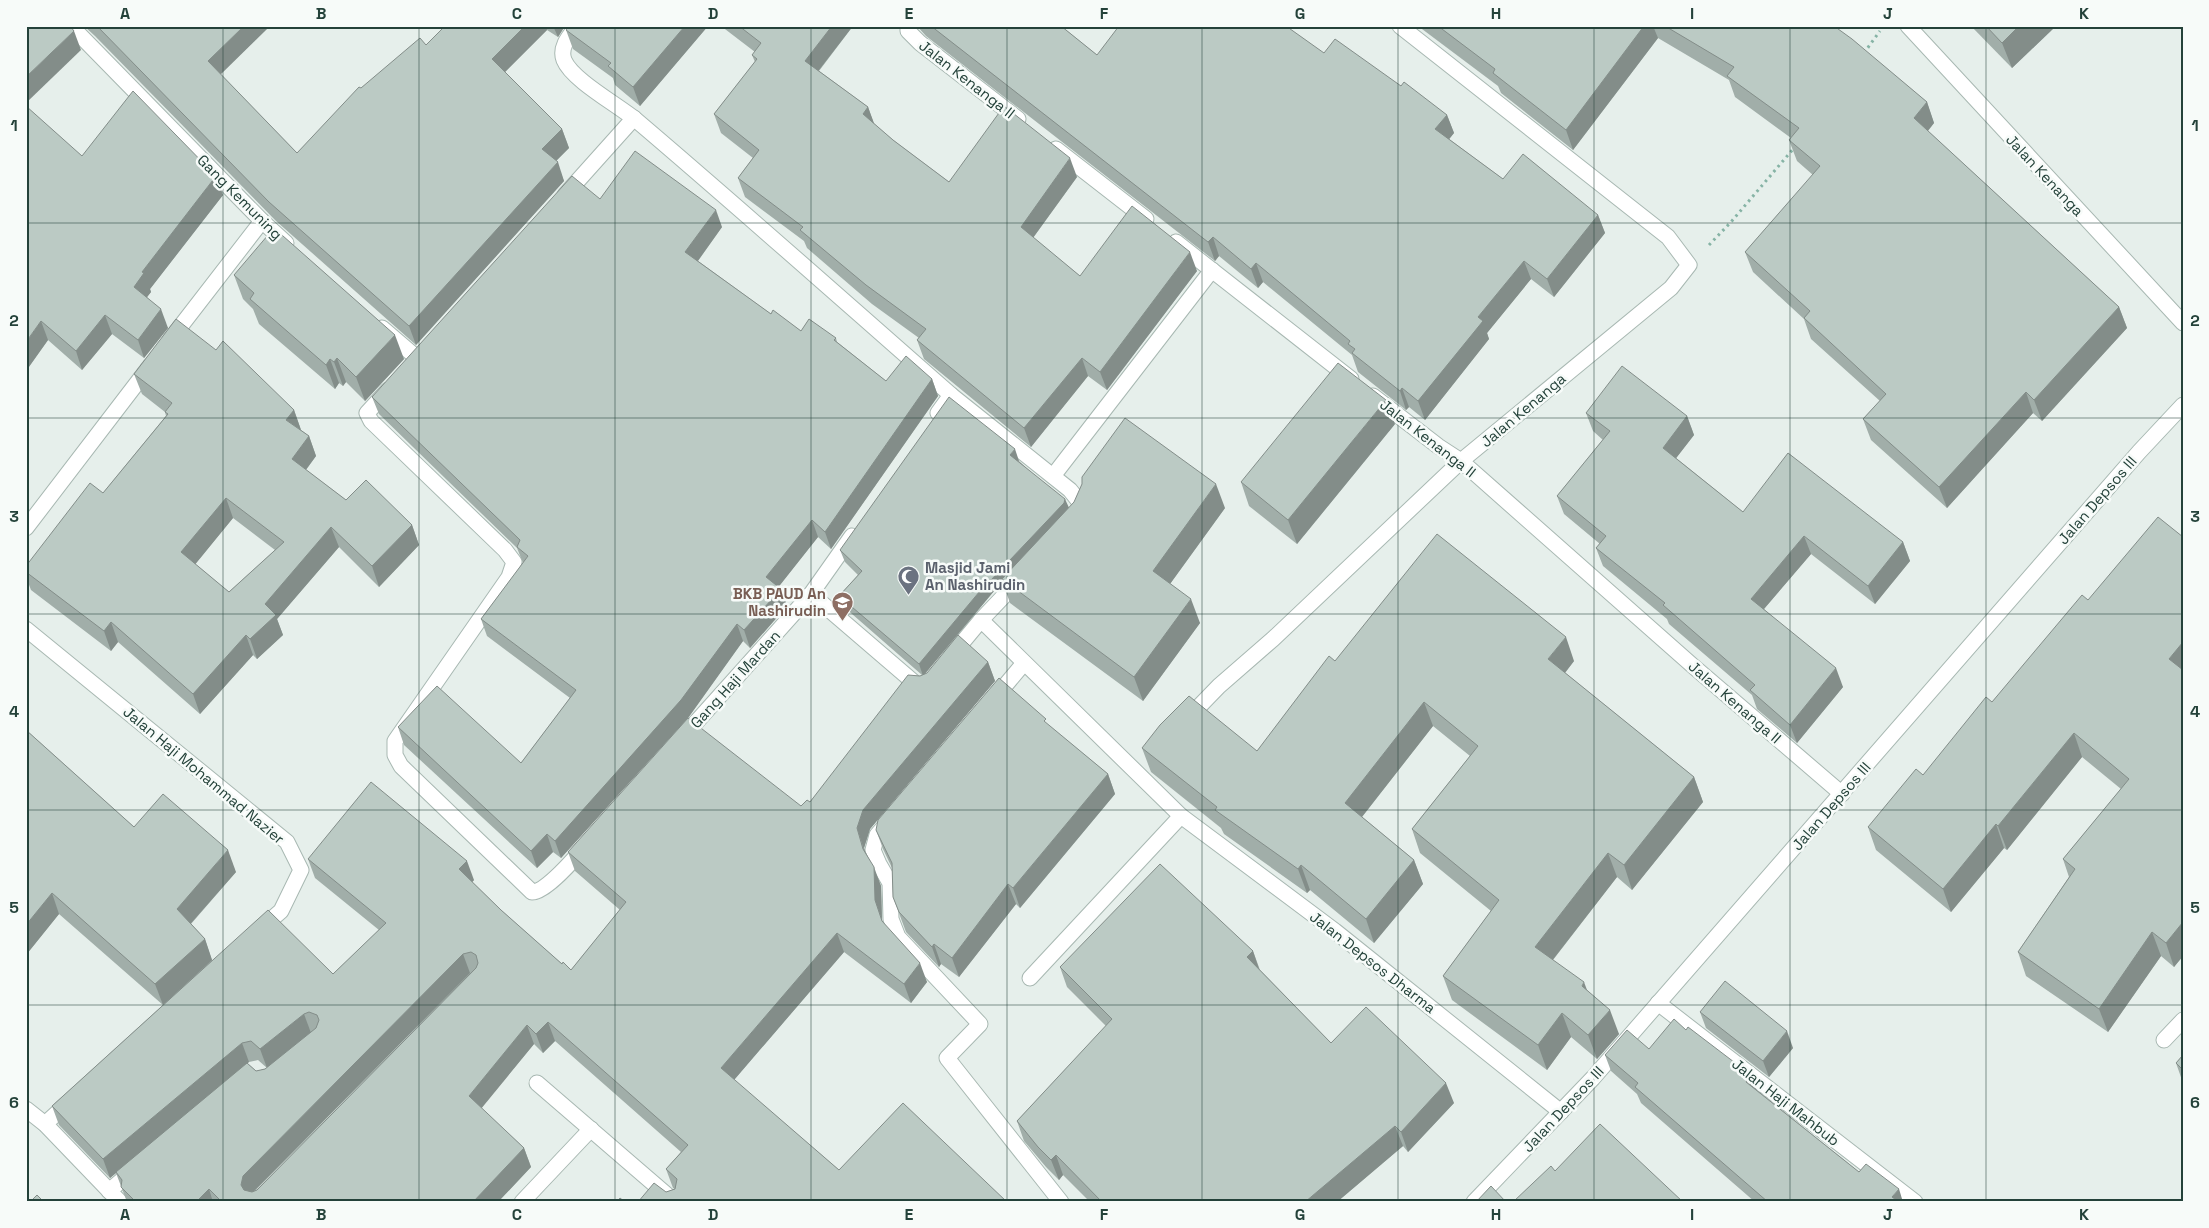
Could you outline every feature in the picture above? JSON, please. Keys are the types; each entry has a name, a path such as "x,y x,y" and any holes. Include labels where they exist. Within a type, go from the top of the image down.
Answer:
{"street":[{"name":"Gang Kemuning","path":"71,26 262,221 298,253"},
{"path":"577,26 567,39 563,50 563,59 572,73 634,118 951,395 1070,490 1082,505 1080,514 1069,527"},
{"name":"Jalan Kenanga II","path":"908,26 908,31 920,44 1030,129"},
{"path":"1400,26 1668,237 1689,265"},
{"name":"Jalan Kenanga","path":"1908,26 2183,323"},
{"path":"555,206 634,118"},
{"name":"Jalan Kenanga II","path":"1046,141 1438,446 1461,461 1693,666 1842,794"},
{"path":"26,528 262,221"},
{"name":"Jalan Kenanga","path":"1175,730 1219,686 1273,639 1461,461 1671,288 1689,265"},
{"path":"1053,476 1212,270"},
{"path":"372,319 414,362 430,343"},
{"path":"397,380 367,413 371,421 505,550 513,560 514,566 396,741 395,755 401,766 532,892 540,891 568,865 594,836"},
{"path":"928,427 951,395"},
{"name":"Jalan Depsos III","path":"1474,1202 1561,1112 1658,1003 2132,460 2183,405"},
{"name":"Gang Haji Mardan","path":"673,748 811,594 860,525"},
{"path":"945,664 981,620 1029,570"},
{"path":"811,594 917,686 927,686 933,679"},
{"path":"981,620 1181,816 1030,978"},
{"name":"Jalan Haji Mohammad Nazier","path":"26,629 287,842 301,870 281,911 251,937"},
{"path":"986,708 1024,663"},
{"path":"1134,771 1148,758"},
{"path":"897,812 878,835 873,850 890,883 891,919 898,937 980,1024 947,1058 1061,1202"},
{"name":"Jalan Depsos Dharma","path":"1181,816 1335,931 1561,1112"},
{"name":"Jalan Haji Mahbub","path":"1658,1003 1915,1202"},
{"path":"2164,1040 2183,1020"},
{"path":"537,1083 675,1202"},
{"path":"45,1124 82,1090"},
{"path":"26,1109 45,1124 120,1202"},
{"path":"522,1202 591,1129"},
{"path":"109,1191 148,1159"}],"path":[{"path":"1862,56 1884,26"},
{"path":"1689,265 1731,222 1800,140"}],"building":[{"path":"26,26 70,26 74,31 26,77"},
{"path":"97,26 244,26 208,61 297,153 359,87 361,88 420,38 426,45 445,26 525,26 492,59 562,129 542,149 558,162 409,326 269,202"},
{"path":"569,26 685,26 633,87 608,66 611,63 566,30"},
{"path":"739,26 832,26 805,61 868,107 863,114 893,140 949,182 1004,106 1070,158 1021,227 1080,276 1132,206 1190,252 1100,372 1082,358 1024,428 917,340 926,329 866,285 800,230 803,227 738,178 759,150 714,114 757,59 752,55 761,43"},
{"path":"931,26 1061,26 1097,55 1119,26 1286,26 1324,53 1335,39 1401,86 1404,82 1447,115 1435,129 1503,179 1523,154 1598,215 1547,279 1524,261 1478,317 1483,321 1418,401 1402,388 1400,391 1352,353 1355,349 1348,344 1350,341 1256,263 1251,269 1213,237 1208,242"},
{"path":"1438,26 1644,26 1566,130 1493,73 1495,69"},
{"path":"1665,26 1834,26 1927,102 1914,118 2119,307 2034,400 2026,392 1939,487 1863,419 1886,394 1804,318 1810,311 1745,252 1820,166 1789,140 1799,128 1727,76 1734,67"},
{"path":"1986,26 2019,26 2002,43"},
{"path":"133,91 216,176 142,272 144,273 134,287 161,309 138,340 105,315 76,351 41,321 26,342 26,106 82,156"},
{"path":"635,151 716,210 685,252 771,314 773,310 801,331 809,319 836,338 834,340 886,381 906,356 932,379 825,532 812,520 766,577 781,589 744,630 737,624 681,700 555,841 547,834 531,851 398,727 437,686 521,763 576,690 481,619 528,556 517,547 520,540 372,397 572,176 600,199"},
{"path":"274,228 395,335 356,377 337,358 334,362 330,359 326,365 250,299 254,293 234,275"},
{"path":"176,319 216,350 223,341 294,410 286,420 309,436 292,459 346,500 366,480 412,525 372,566 331,527 265,604 276,615 250,639 246,635 193,694 111,622 104,631 26,572 26,566 90,483 103,493 168,414 165,412 172,403 134,374","holes":["226,498 284,542 229,592 181,552"]},
{"path":"1338,363 1386,400 1288,520 1241,482"},
{"path":"1622,366 1687,416 1663,448 1743,512 1788,453 1903,542 1868,586 1804,536 1751,599 1836,668 1790,725 1750,690 1755,685 1663,605 1665,603 1596,548 1606,536 1557,496 1610,431 1586,413"},
{"path":"949,397 1015,449 1010,455 1065,499 1064,503 990,579 919,664 839,596 862,571 840,550"},
{"path":"1125,418 1216,484 1153,571 1191,599 1134,677 1002,579 1074,502 1082,484 1082,477"},
{"path":"2158,517 2183,537 2183,642 2169,659 2183,670 2183,922 2166,943 2152,932 2099,1009 2018,952 2075,869 2063,859 2129,779 2074,733 1998,826 1996,824 1943,889 1868,827 1916,769 1923,775 1986,697 1992,702 2082,595 2088,600"},
{"path":"1437,534 1566,637 1548,659 1694,777 1624,865 1608,853 1535,947 1584,982 1582,986 1610,1010 1588,1035 1562,1013 1538,1045 1443,976 1499,900 1412,829 1478,746 1424,702 1345,803 1414,860 1366,919 1301,865 1298,869 1215,810 1217,807 1142,748 1160,725 1189,696 1257,751 1329,656 1335,661"},
{"path":"958,635 988,662 863,810 857,828 863,849 874,867 875,900 882,921 920,963 904,984 837,933 721,1068 839,1170 903,1103 1007,1202 638,1202 654,1183 666,1192 675,1189 677,1179 666,1169 688,1145 548,1022 536,1034 527,1025 469,1096 524,1148 473,1202 453,1202 450,1199 447,1202 222,1202 209,1189 196,1202 136,1202 121,1187 122,1180 116,1172 247,1063 256,1071 265,1069 316,1028 319,1020 317,1015 309,1012 260,1049 251,1041 242,1043 103,1159 52,1106 268,910 333,974 386,923 308,859 371,782 467,861 459,869 501,910 571,970 626,902 568,852 688,718 801,806 807,800 810,802 908,675 920,676 927,673","holes":["471,952 476,955 478,963 476,968 257,1190 252,1192 244,1190 241,1185 243,1176 463,954"]},
{"path":"999,678 1046,719 1044,721 1108,774 1013,888 1008,884 952,958 934,944 932,947 899,912 893,897 892,863 876,830 878,820"},
{"path":"26,730 134,827 163,794 228,850 177,909 205,939 155,984 52,893 26,925"},
{"path":"1160,864 1253,951 1247,957 1331,1043 1366,1007 1446,1083 1401,1132 1395,1126 1305,1202 1102,1202 1056,1155 1051,1160 1017,1121 1112,1019 1060,967"},
{"path":"1725,981 1787,1031 1763,1061 1700,1012"},
{"path":"1674,1019 1686,1030 1688,1027 1751,1075 1746,1082 1859,1172 1866,1164 1899,1189 1892,1197 1899,1202 1768,1202 1635,1087 1638,1083 1605,1055 1627,1030 1649,1049"},
{"path":"2183,1055 2183,1070 2176,1063"},
{"path":"1600,1124 1683,1202 1513,1202 1551,1166 1555,1171"},
{"path":"1491,1186 1506,1202 1476,1202"},
{"path":"37,1195 44,1202 30,1202"},
{"path":"620,1198 625,1202 617,1202"}],"place":[{"name":"Masjid Jami An Nashirudin","path":"909,595"},
{"name":"BKB PAUD An Nashirudin","path":"842,621"}]}
